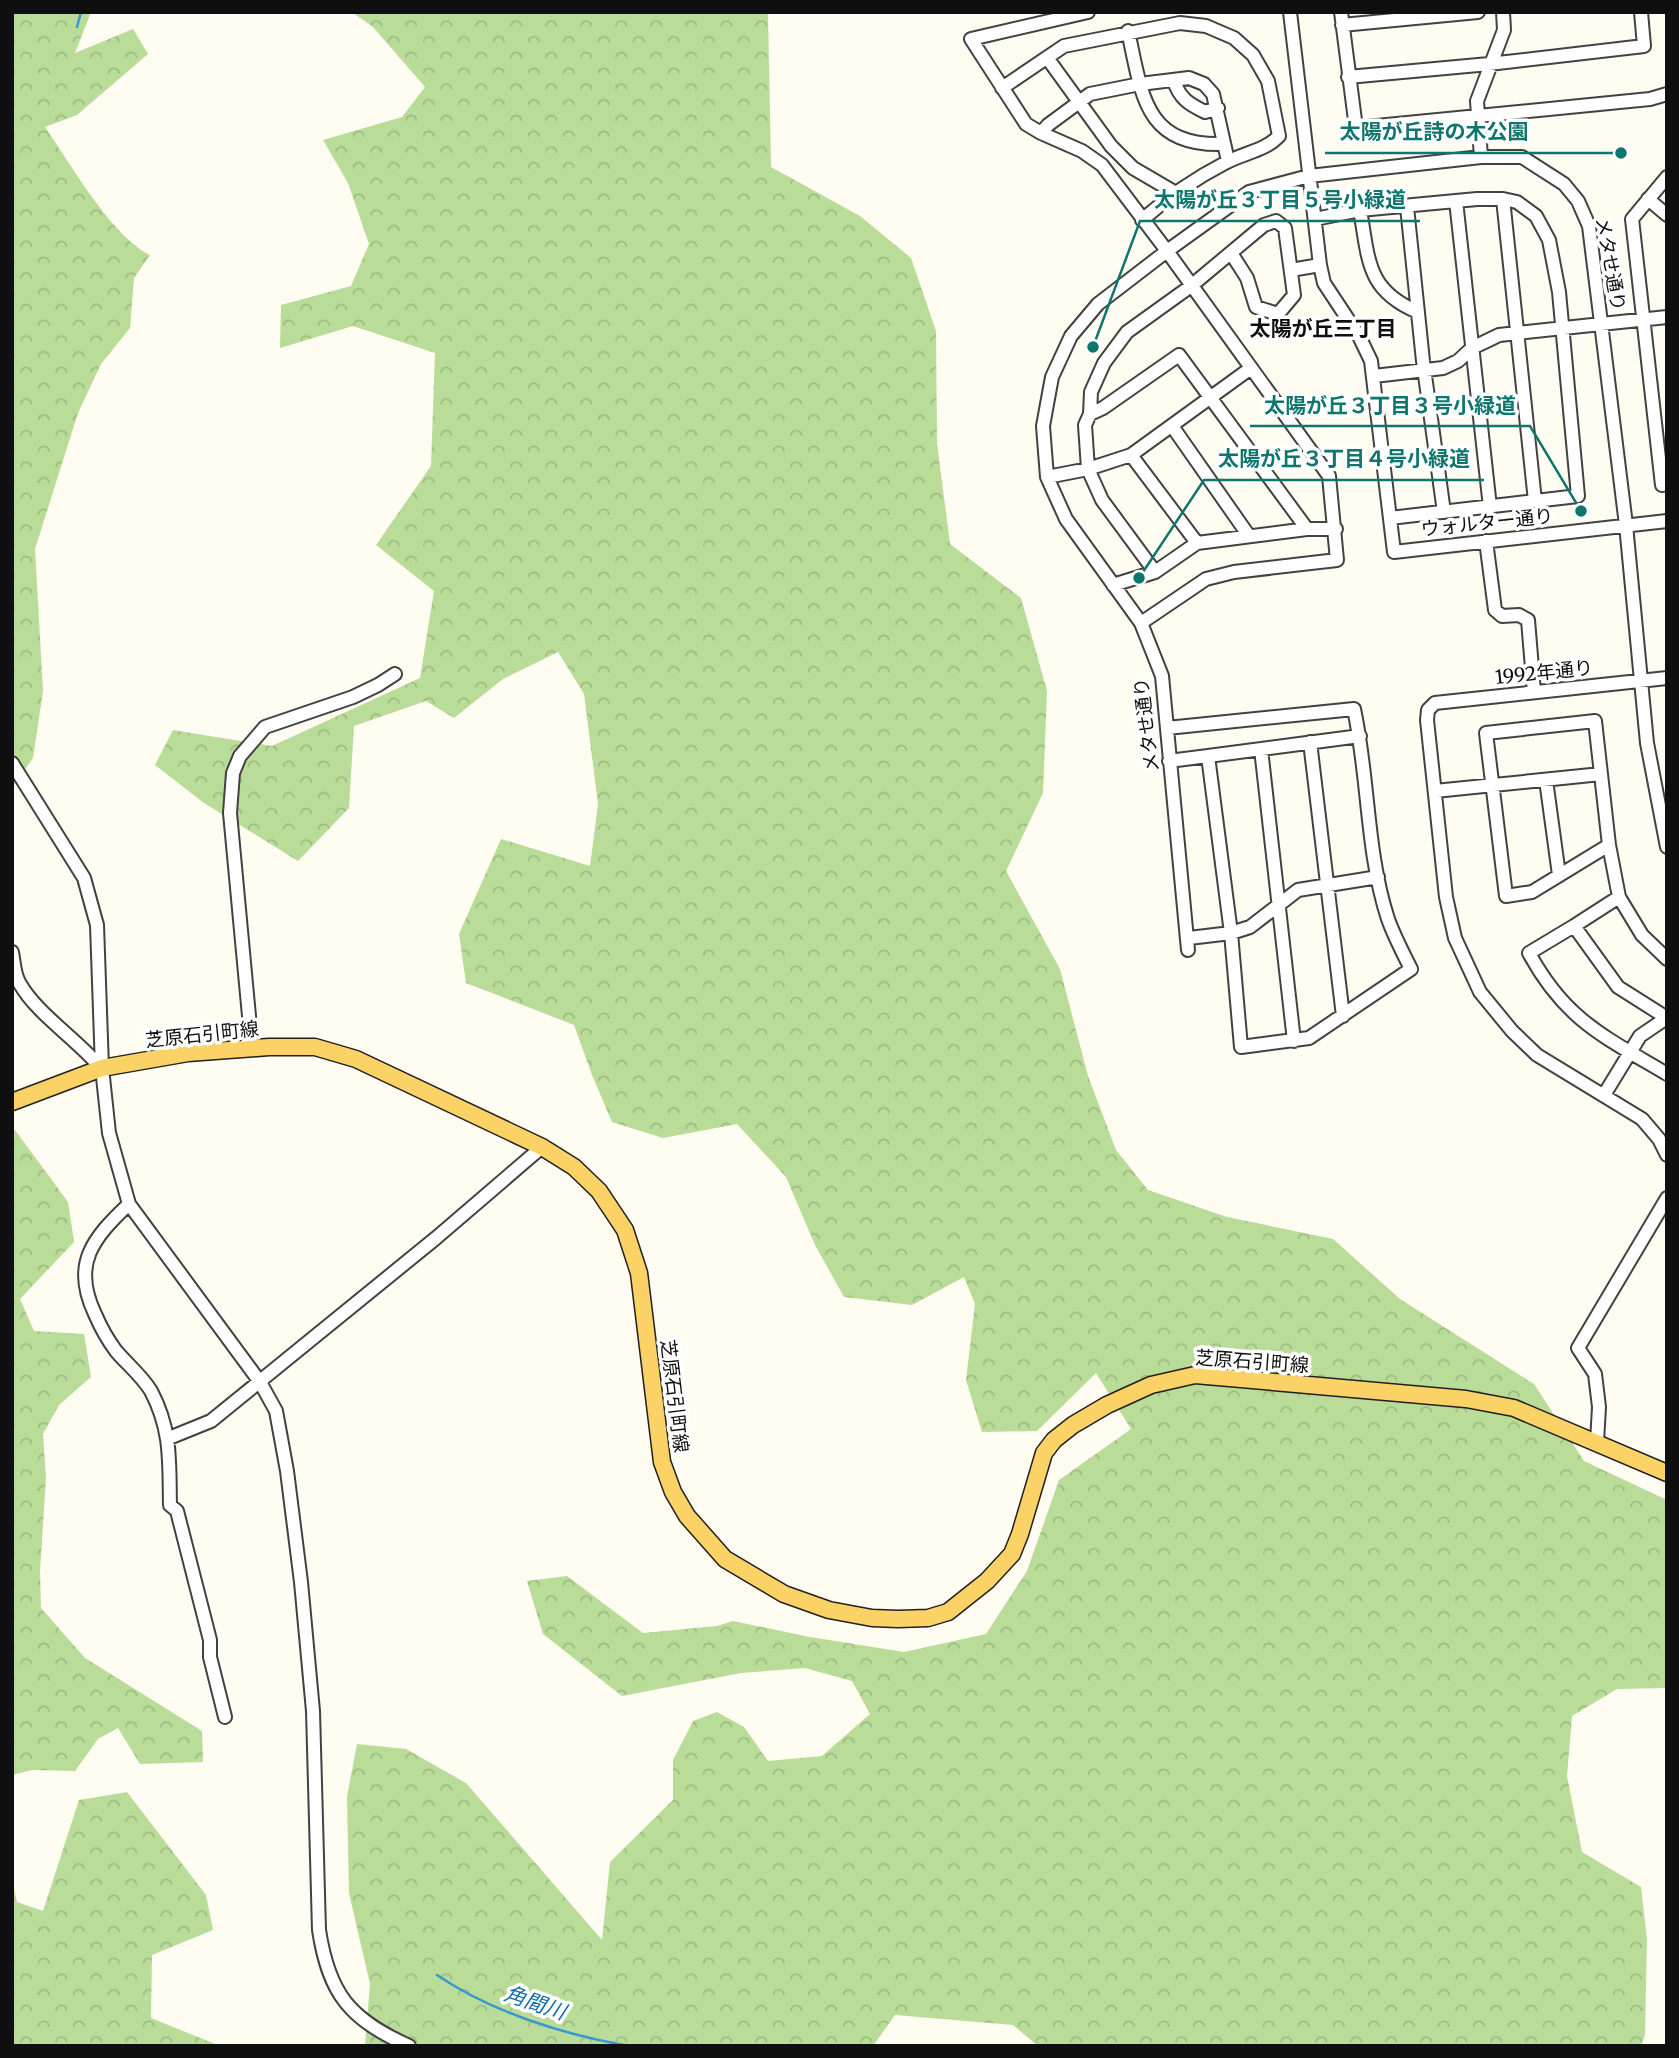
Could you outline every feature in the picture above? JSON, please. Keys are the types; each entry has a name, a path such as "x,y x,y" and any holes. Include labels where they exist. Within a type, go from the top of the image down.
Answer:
{"main road":[{"name":"芝原石引町線","path":"12,1102 102,1068 188,1054 252,1048 315,1047 356,1059 542,1147 574,1167 599,1191 625,1230 639,1273 662,1462 673,1492 687,1516 725,1559 784,1594 829,1610 872,1618 898,1619 928,1618 948,1612 988,1581 1012,1555 1044,1452 1054,1440 1073,1424 1107,1405 1152,1385 1195,1375 1466,1399 1514,1408 1667,1473"}],"street":[{"path":"1087,12 971,39 1026,124 1041,134 1082,151 1102,165 1167,251 1329,476 1336,529 1337,560 1234,572 1206,579 1141,623"},
{"path":"1290,12 1320,265 1324,283 1359,336 1371,361 1390,518 1578,496 1559,292 1549,240 1536,216 1517,202 1503,199 1360,210 1315,219"},
{"path":"1478,12 1342,19 1356,128 1477,118 1650,99 1667,94"},
{"path":"1481,157 1477,118 1479,92 1504,30 1503,12"},
{"path":"1348,77 1644,46 1641,12"},
{"path":"1002,88 1064,46 1128,31 1180,23 1206,26 1234,38 1253,54 1268,81 1279,136 1272,144 1228,161 1174,192 1142,220"},
{"path":"1128,31 1140,84 1150,112 1162,128 1181,139 1202,145 1224,144"},
{"path":"1048,59 1111,146 1133,168 1174,192"},
{"path":"1041,134 1048,125 1090,94 1189,78 1204,83 1213,94 1228,161"},
{"path":"1174,81 1178,94 1188,104 1205,111 1217,108"},
{"name":"メタせ通り","path":"1231,933 1188,944 1162,676 1141,623 1066,519 1047,477 1043,426 1052,377 1071,336 1097,304 1249,192 1309,176 1481,157 1522,157 1564,184 1578,201 1589,226 1626,525 1647,743 1667,847"},
{"path":"1667,177 1632,219 1662,485 1667,484"},
{"path":"1503,199 1535,501"},
{"path":"1648,199 1667,215"},
{"path":"1456,201 1490,507"},
{"path":"1406,207 1444,512"},
{"path":"1360,210 1370,267 1377,282 1391,299 1418,312"},
{"path":"1155,572 1102,500 1088,468 1085,425 1090,414 1091,392 1104,363 1127,332 1191,286 1264,225 1276,221 1285,228 1294,295 1278,314 1256,307 1247,278 1231,253"},
{"path":"1291,270 1320,265"},
{"path":"1374,376 1443,368 1499,335 1667,317"},
{"path":"1090,414 1103,408 1179,355 1307,529"},
{"path":"1047,477 1131,455 1251,369"},
{"path":"1172,426 1249,536"},
{"path":"1131,455 1197,543"},
{"name":"ウォルター通り","path":"1390,518 1394,552 1667,521"},
{"path":"1113,585 1155,572 1197,543 1307,529 1336,529"},
{"path":"1486,541 1494,610 1502,616 1519,615 1528,620 1534,692"},
{"path":"252,1048 230,813 233,773 240,756 264,727 353,697 395,674"},
{"name":"1992年通り","path":"1435,792 1427,720 1428,710 1435,703 1667,678"},
{"path":"1167,728 1354,709 1360,736 1378,877 1388,920 1411,969 1310,1038 1241,1046 1231,933 1208,756"},
{"path":"1609,845 1532,892 1506,896 1486,733 1595,721 1609,845 1619,897 1642,935 1667,959"},
{"path":"1170,761 1360,736"},
{"path":"1310,742 1343,1016"},
{"path":"1261,749 1294,1041"},
{"path":"12,763 84,878 97,925 98,1002 109,1133 129,1204 260,1382 276,1411 287,1471 301,1582 313,1711 319,1930 323,1957 343,2002 364,2022 409,2046"},
{"path":"1601,774 1435,792 1446,897 1455,938 1480,992 1512,1031 1537,1055 1642,1119 1659,1139 1667,1155"},
{"path":"1546,780 1559,875"},
{"path":"1231,933 1250,927 1298,890 1378,877"},
{"path":"1619,897 1529,953 1542,977 1570,1011 1600,1035 1667,1074"},
{"path":"1574,926 1618,987 1666,1019 1640,1036 1604,1095"},
{"path":"12,952 18,982 30,999 102,1068"},
{"path":"169,1438 211,1421 436,1238 542,1147"},
{"path":"1597,1442 1599,1408 1595,1374 1578,1348 1667,1198"},
{"path":"129,1204 103,1228 92,1245 84,1265 84,1283 88,1301 105,1336 149,1389 169,1438 170,1505 177,1511 210,1640 210,1657 225,1717"}],"green space":[{"path":"12,12 91,12 75,53 133,29 148,54 77,115 45,127 107,216 136,246 150,255 134,278 130,328 101,364 78,413 35,549 43,691 33,758 12,788"},
{"path":"352,12 768,12 771,167 860,216 911,258 936,331 937,443 950,544 1021,598 1047,691 1043,793 1006,871 1060,969 1088,1076 1116,1150 1148,1190 1227,1217 1333,1239 1400,1299 1534,1384 1584,1461 1667,1500 1667,1688 1617,1689 1572,1716 1567,1776 1582,1852 1641,1887 1647,1939 1645,2035 1641,2046 1038,2046 1013,2025 895,2015 873,2046 365,2046 370,1984 349,1893 347,1797 357,1744 406,1749 466,1783 602,1940 610,1862 673,1800 673,1760 693,1721 717,1712 744,1727 768,1761 822,1756 870,1714 852,1681 805,1668 741,1673 622,1696 543,1634 527,1581 567,1576 643,1633 717,1626 733,1621 904,1652 986,1634 1027,1571 1059,1480 1131,1429 1096,1373 1037,1431 982,1432 966,1380 975,1304 964,1277 912,1305 844,1297 815,1245 786,1177 737,1124 663,1138 612,1122 574,1025 466,983 459,934 501,839 590,866 598,804 584,694 558,652 503,679 454,718 426,701 354,726 349,808 298,861 204,803 155,765 173,730 272,746 420,678 434,591 376,545 431,466 435,353 353,326 280,348 281,305 351,286 369,244 348,183 323,140 402,117 425,87 373,27"},
{"path":"15,1130 68,1202 74,1242 20,1299 34,1331 84,1334 91,1377 59,1405 43,1434 46,1478 40,1571 41,1608 85,1658 202,1731 203,1762 140,1764 118,1728 98,1739 75,1771 32,1770 12,1775 12,1131"},
{"path":"127,1792 206,1895 213,1930 152,1955 151,2018 220,2046 12,2046 12,1881 17,1902 43,1911 79,1800"}],"waterway":[{"path":"77,27 81,12"},
{"name":"角間川","path":"437,1975 481,2000 529,2020 629,2046"}],"place":[{"name":"太陽が丘詩の木公園","path":"1621,153"},
{"name":"太陽が丘３丁目５号小緑道","path":"1093,347"},
{"name":"太陽が丘３丁目３号小緑道","path":"1581,511"},
{"name":"太陽が丘３丁目４号小緑道","path":"1139,578"}],"district":[{"name":"太陽が丘三丁目","path":"1323,329"}]}
